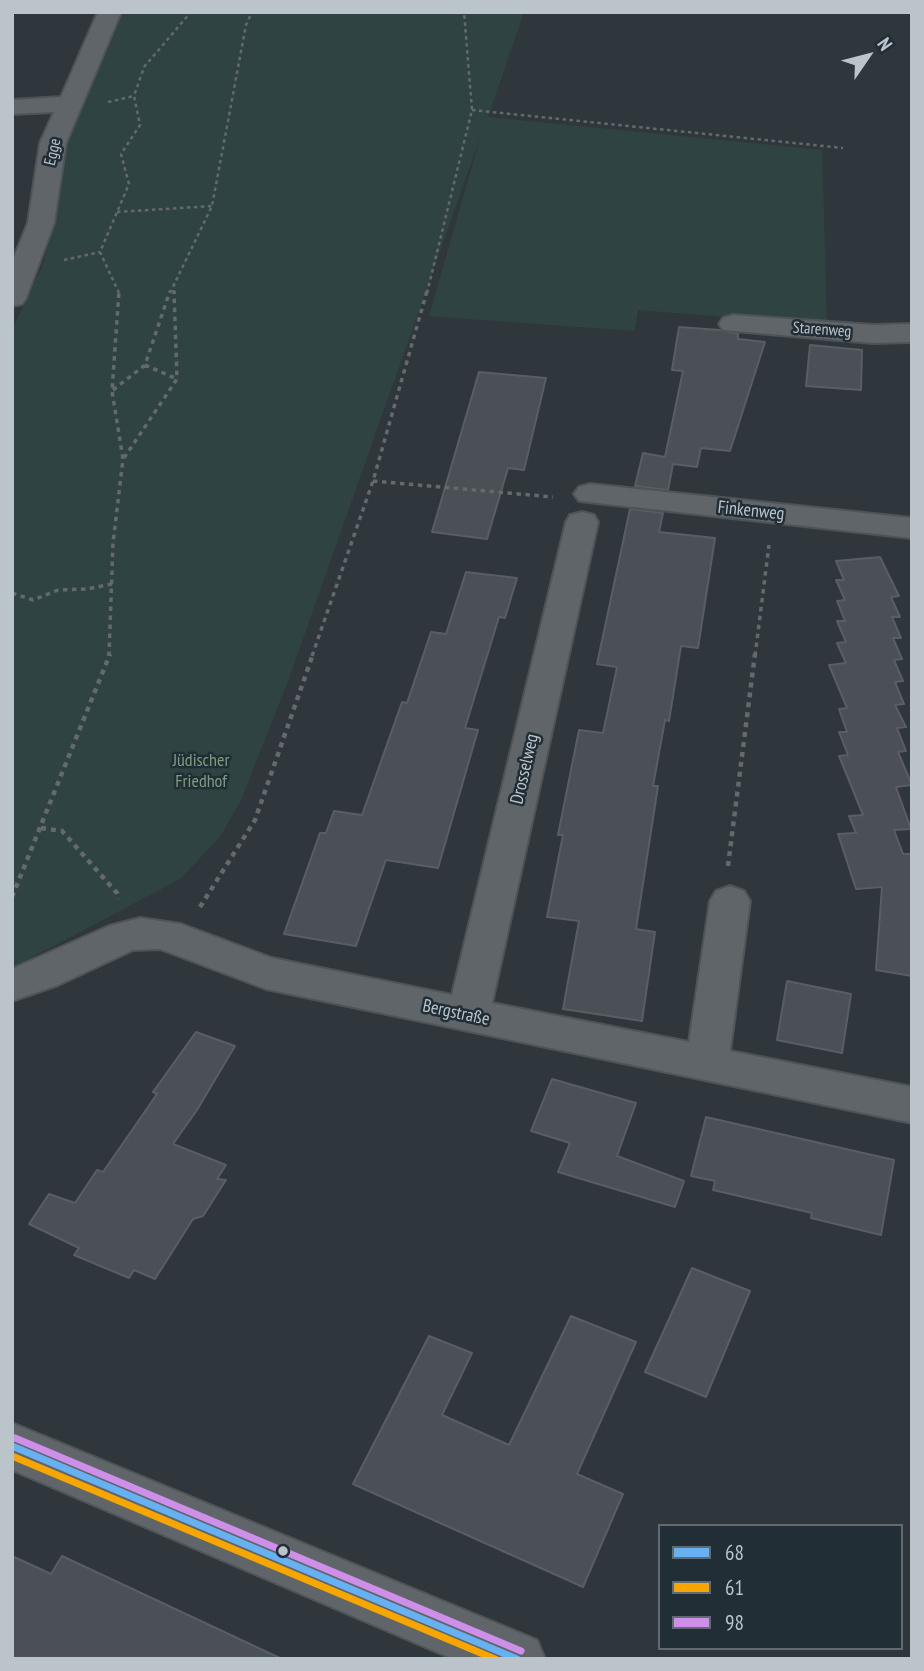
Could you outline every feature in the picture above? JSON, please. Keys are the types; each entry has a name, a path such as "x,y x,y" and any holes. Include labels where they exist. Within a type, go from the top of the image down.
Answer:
{"street":[{"name":"Egge","path":"12,298 41,223 53,143 110,12"},
{"path":"12,107 69,104"},
{"name":"Starenweg","path":"733,324 873,334 912,333"},
{"name":"Finkenweg","path":"578,505 773,513 912,528"},
{"name":"Drosselweg","path":"468,1016 578,505"},
{"path":"707,1065 730,901"},
{"path":"12,985 43,974 122,937 161,936"},
{"name":"Bergstraße","path":"161,936 266,973 912,1105"},
{"path":"12,1446 518,1659"}],"path":[{"path":"12,897 111,652 113,543 123,459 112,391 119,291 100,253 128,184 121,154 140,125 134,96 144,67 191,12"},
{"path":"112,391 145,365 174,280 212,206 246,25 252,12"},
{"path":"41,828 62,831 117,893 122,906 161,936 255,820 373,481 417,331 471,110 464,12"},
{"path":"471,110 843,148"},
{"path":"117,212 212,206"},
{"path":"123,459 177,379 174,280"},
{"path":"145,365 177,379"},
{"path":"373,481 578,505"},
{"path":"730,901 726,889 773,513"},
{"path":"12,593 33,600 58,590 87,589 112,583"}],"green space":[{"name":"Jüdischer Friedhof","path":"121,12 524,12 488,117 822,150 827,325 638,310 634,331 429,316 481,135 288,681 241,800 220,837 180,879 12,968 12,330 42,267 54,221 67,143 107,40"}],"building":[{"path":"679,327 720,330 738,334 738,339 765,342 730,451 701,448 697,467 673,464 668,490 635,486 643,453 665,457 683,371 672,370"},
{"path":"810,345 862,350 861,390 806,386"},
{"path":"479,372 546,378 524,470 508,468 487,539 432,532"},
{"path":"630,509 663,513 659,532 715,538 698,648 681,646 669,721 665,720 653,786 658,786 636,929 655,932 642,1021 563,1009 579,921 547,917 563,835 558,835 579,730 603,733 617,667 597,664"},
{"path":"880,557 899,596 891,597 900,617 892,617 901,638 893,638 902,659 894,660 903,681 895,682 904,704 895,705 906,727 897,728 906,751 898,752 912,785 896,787 911,829 894,830 903,854 912,854 912,976 876,970 882,887 856,889 838,834 856,833 849,816 863,815 839,756 848,755 839,732 847,732 839,709 847,708 829,665 846,663 837,643 846,642 837,621 845,621 837,601 845,600 836,580 844,580 836,561"},
{"path":"466,572 517,578 505,618 499,617 465,728 478,730 438,868 386,860 356,946 284,934 320,833 326,833 334,811 362,815 402,702 407,703 431,632 446,634"},
{"path":"787,981 851,994 842,1053 777,1040"},
{"path":"196,1032 235,1046 197,1110 173,1144 226,1165 217,1179 226,1180 203,1216 193,1219 155,1279 134,1270 129,1278 74,1255 79,1248 29,1224 49,1194 75,1203 97,1170 103,1172 157,1094 153,1092"},
{"path":"552,1079 636,1103 617,1156 684,1181 675,1207 558,1172 570,1143 531,1131"},
{"path":"706,1117 894,1160 881,1235 811,1218 812,1213 713,1190 715,1181 691,1176"},
{"path":"692,1268 750,1291 706,1397 645,1372"},
{"path":"571,1316 636,1342 577,1474 623,1494 583,1587 353,1484 429,1336 472,1353 442,1415 509,1445"},
{"path":"12,1556 51,1574 62,1556 282,1659 12,1659"}],"transit line":[{"name":"98","path":"15,1438 521,1651"},
{"name":"68","path":"12,1446 517,1659"},
{"name":"61","path":"12,1456 495,1659"}]}
